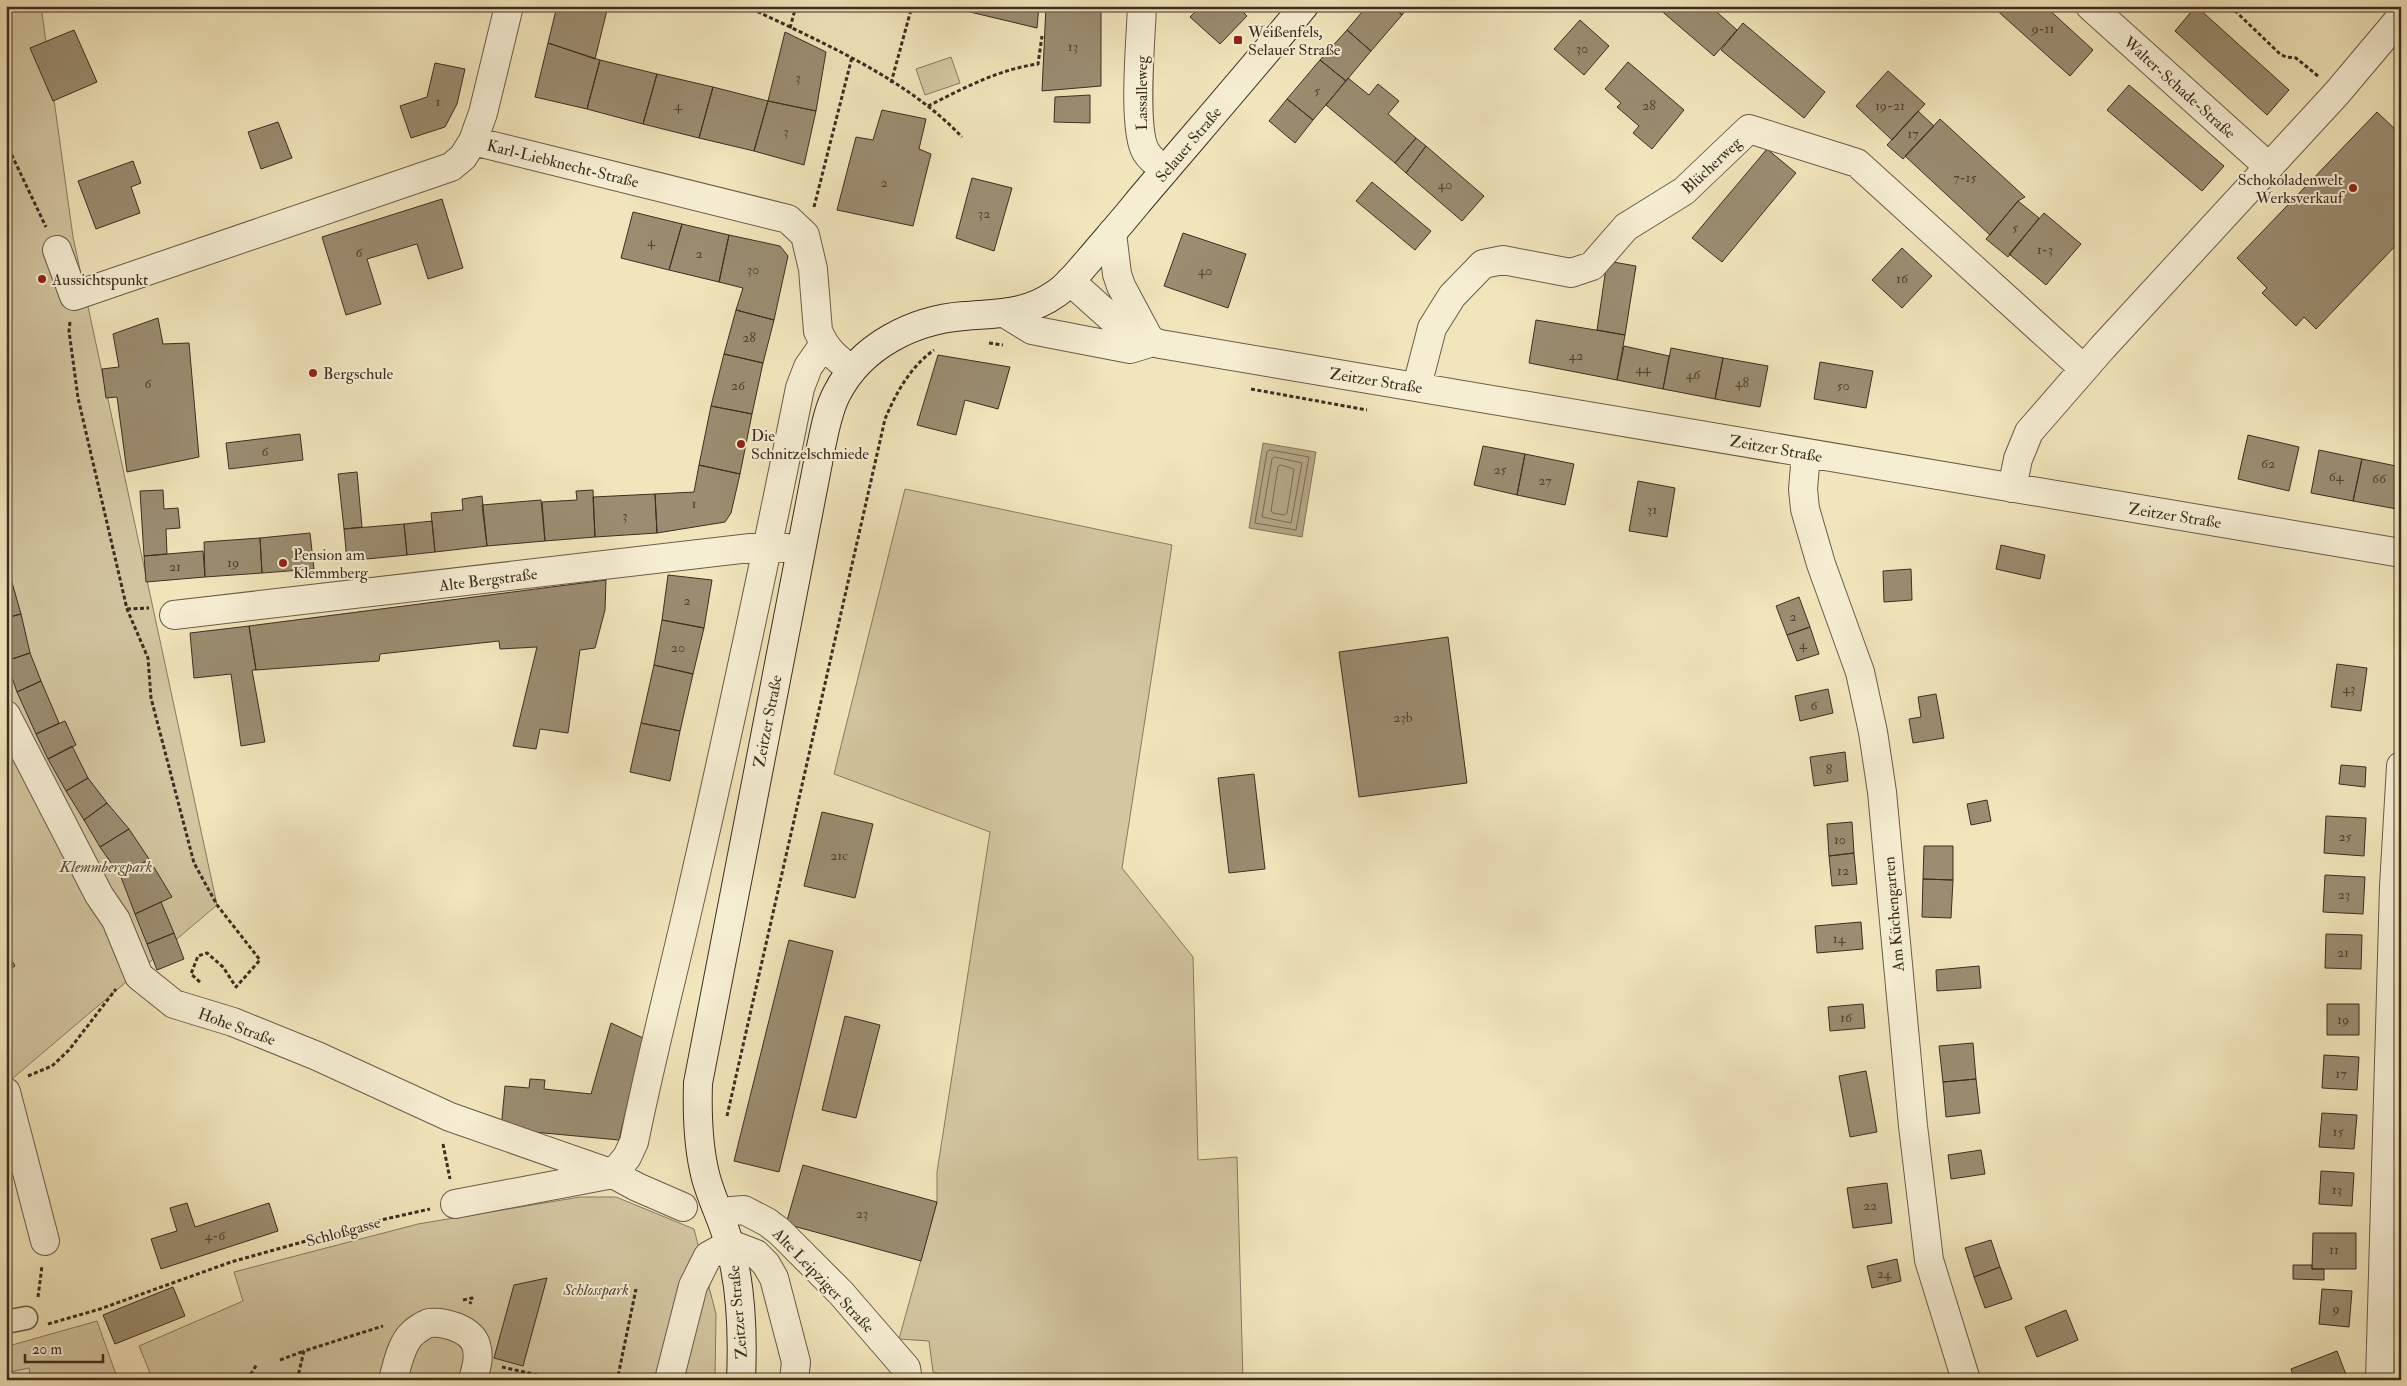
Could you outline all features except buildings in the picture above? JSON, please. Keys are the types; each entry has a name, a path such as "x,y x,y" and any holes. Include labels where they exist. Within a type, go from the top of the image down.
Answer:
{"street":[{"path":"474,141 483,113 508,6"},
{"name":"Lassalleweg","path":"1142,6 1138,113 1140,133 1145,151 1165,170"},
{"name":"Selauer Straße","path":"1070,281 1304,6"},
{"name":"Walter-Schade-Straße","path":"2090,6 2270,167"},
{"path":"2012,488 2018,460 2029,432 2084,369 2337,93 2401,17"},
{"name":"Blücherweg","path":"1417,386 1432,328 1452,296 1483,264 1503,260 1571,273 1592,266 1626,227 1684,192 1749,129 1857,163 2084,369"},
{"name":"Karl-Liebknecht-Straße","path":"74,296 451,167 463,157 474,141 788,219 805,235 813,269 818,330 828,352 852,370"},
{"path":"1112,233 1117,274 1121,286 1151,342"},
{"path":"57,250 74,296"},
{"name":"Zeitzer Straße","path":"741,1380 743,1346 739,1297 730,1244 706,1178 698,1125 698,1083 801,550 831,408 837,393 852,370 878,346 914,327 962,316 1006,314 1044,302 1070,281 1128,333 1151,342 2401,553"},
{"name":"Zeitzer Straße","path":"1006,314 1032,330 1047,333 1130,349 1151,342"},
{"path":"613,1174 627,1157 634,1142 768,546 800,388 808,367 824,344"},
{"name":"Am Küchengarten","path":"1806,454 1803,489 1805,509 1821,564 1860,672 1873,732 1882,792 1912,1116 1929,1260 1966,1380"},
{"name":"Alte Bergstraße","path":"165,612 768,546 801,550"},
{"name":"Hohe Straße","path":"6,715 99,895 116,920 139,976 174,1004 233,1022 316,1056 450,1117 613,1174"},
{"path":"2380,1380 2401,766"},
{"path":"15,1085 45,1241"},
{"path":"455,1204 613,1174 637,1187 683,1206"},
{"name":"Alte Leipziger Straße","path":"719,1212 744,1210 762,1219 778,1231 841,1293 906,1368 908,1380"},
{"path":"730,1244 756,1254 766,1264 774,1278 785,1314 796,1362 794,1380"},
{"name":"Zeitzer Straße","path":"669,1380 693,1286 708,1256 730,1244"},
{"path":"393,1380 399,1360 411,1334 428,1323 449,1325 465,1332 476,1344 475,1370"}],"path":[{"path":"746,6 852,57 942,116 962,137"},
{"path":"790,28 796,6"},
{"path":"891,83 912,6"},
{"path":"2230,6 2280,54 2286,58 2296,58 2337,93"},
{"path":"927,107 962,89 1022,66 1038,64 1042,36"},
{"path":"816,201 852,57"},
{"path":"6,143 57,250"},
{"path":"74,296 69,331 78,398 128,609 148,658 151,698 194,864 217,905 260,960 236,987 223,967 207,953 198,956"},
{"path":"984,342 1012,347"},
{"path":"726,1121 885,419 895,396 908,376 921,361 938,348"},
{"path":"1238,358 1233,386 1367,410"},
{"path":"128,609 165,612"},
{"path":"15,1085 52,1066 69,1050 121,982"},
{"path":"450,1117 441,1135 455,1204"},
{"name":"Schloßgasse","path":"16,1320 42,1326 100,1309 230,1262 381,1220 455,1204"},
{"path":"16,1320 37,1302 45,1241"},
{"path":"614,1380 618,1376 636,1289"},
{"path":"280,1360 304,1351"},
{"path":"248,1380 257,1364"},
{"path":"475,1370 560,1380"}],"green space":[{"name":"Klemmbergpark","path":"6,6 41,6 73,237 217,905 6,1084"},
{"path":"951,57 960,83 925,95 916,69"},
{"path":"905,489 1172,545 1122,868 1193,957 1198,1160 1237,1157 1243,1380 961,1380 933,1372 929,1341 899,1339 937,1202 937,1172 990,832 834,774"},
{"name":"Schlosspark","path":"580,1197 616,1197 694,1229 716,1314 715,1380 149,1380 152,1378 139,1346 243,1301 234,1272 418,1224"},
{"path":"97,1321 118,1380 31,1380 29,1368 11,1372 12,1345"}],"water":[{"path":"1263,443 1316,452 1302,537 1249,528"}],"place":[{"name":"Weißenfels, Selauer Straße","path":"1238,40"},
{"name":"Schokoladenwelt Werksverkauf","path":"2353,188"},
{"name":"Aussichtspunkt","path":"42,279"},
{"name":"Bergschule","path":"313,373"},
{"name":"Die Schnitzelschmiede","path":"741,444"},
{"name":"Pension am Klemmberg","path":"283,563"}]}
